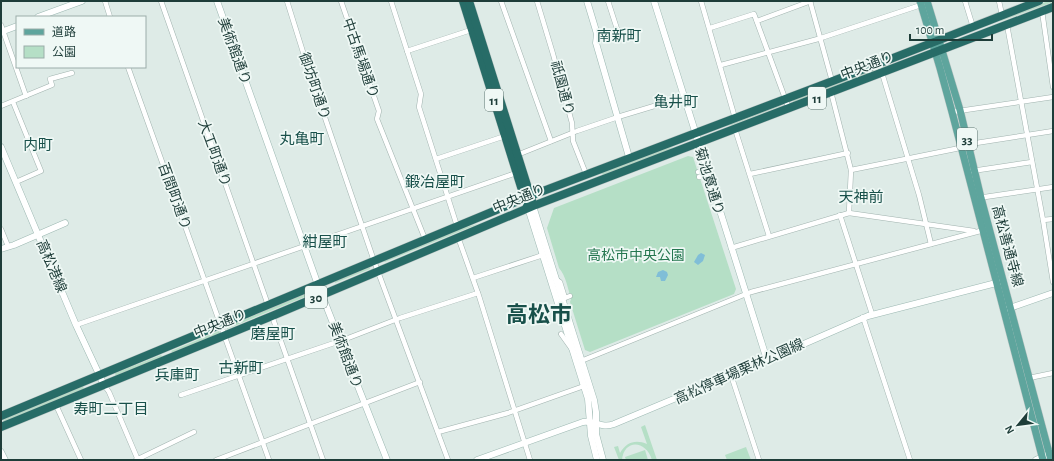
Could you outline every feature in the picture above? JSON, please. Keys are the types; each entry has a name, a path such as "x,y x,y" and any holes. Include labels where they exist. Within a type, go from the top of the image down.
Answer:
{"highway":[{"name":"11","path":"463,1 516,173 527,197"},
{"name":"11","path":"469,1 518,155 530,207"},
{"name":"中央通り","path":"1,416 527,197 1035,2"},
{"name":"中央通り","path":"1,427 272,316 530,207 1053,7"}],"main road":[{"name":"高松善通寺線","path":"922,2 960,110 965,146 978,198 983,230 1008,308 1051,456"},
{"name":"高松善通寺線","path":"939,51 952,112 965,146"},
{"name":"高松善通寺線","path":"1008,308 1040,459"}],"street":[{"path":"41,16 82,1"},
{"path":"105,1 110,16"},
{"name":"大工町通り","path":"161,1 268,305"},
{"name":"美術館通り","path":"217,1 318,285 387,460"},
{"name":"御坊町通り","path":"287,1 308,68 374,261 448,460"},
{"name":"中古馬場通り","path":"341,1 379,111 377,119 425,239"},
{"path":"390,1 421,94 419,107 457,226"},
{"path":"501,1 551,141"},
{"name":"祇園通り","path":"537,1 572,123 573,141 586,174"},
{"path":"587,1 597,34 596,43 629,157"},
{"path":"608,1 618,32"},
{"name":"菊池寛通り","path":"654,1 767,360"},
{"path":"701,1 735,118"},
{"path":"757,21 811,1 832,81"},
{"path":"965,1 973,27"},
{"path":"999,1 1002,15"},
{"path":"721,66 821,38 922,2"},
{"path":"1042,11 1053,87"},
{"path":"710,28 754,14 789,109"},
{"path":"1007,25 1028,136 1036,190 1051,251 1053,282"},
{"path":"16,26 2,30 26,96"},
{"path":"407,51 471,30"},
{"name":"百間町通り","path":"128,68 269,460"},
{"path":"1,106 52,85 50,79 72,73"},
{"path":"882,73 908,159 931,244"},
{"path":"831,92 848,153 851,170 849,213"},
{"path":"952,112 1053,97"},
{"path":"518,155 572,133 618,117 684,98"},
{"path":"13,102 41,171 16,182"},
{"path":"735,129 770,236"},
{"path":"851,170 908,159 976,143 1053,131"},
{"path":"436,159 505,136"},
{"name":"高松港線","path":"1,147 76,325 104,385"},
{"path":"750,174 848,153"},
{"path":"971,171 1032,162"},
{"path":"699,174 707,172"},
{"path":"76,325 516,173"},
{"path":"978,198 1053,187"},
{"path":"530,207 543,255 588,399 589,422 597,460"},
{"path":"530,207 557,280 594,400 597,439 603,460"},
{"path":"731,248 849,213 926,224 983,230"},
{"path":"840,215 872,314"},
{"path":"1043,220 1053,219"},
{"path":"1,249 65,223"},
{"path":"1,229 8,246"},
{"path":"582,361 663,325 745,294 983,230"},
{"path":"458,237 478,293 530,460"},
{"path":"473,278 543,255"},
{"path":"557,280 560,282 565,298 570,296"},
{"name":"高松停車場栗林公園線","path":"477,460 491,458 524,443 583,422 607,426 614,424 872,314 1000,282"},
{"path":"181,395 478,293"},
{"path":"1008,308 1053,293"},
{"path":"272,316 323,460"},
{"path":"863,318 910,460"},
{"path":"561,334 572,350"},
{"path":"1029,378 1053,373"},
{"path":"731,375 759,460"},
{"path":"216,460 420,382"},
{"path":"104,385 109,392 137,460 194,432"},
{"path":"438,432 514,411 584,386"},
{"path":"56,405 81,460"},
{"path":"1,452 5,460"},
{"path":"1040,459 1051,456"}],"green space":[{"path":"1048,1 1053,2 1001,21 1001,19"},
{"path":"899,62 794,102 793,102 793,100"},
{"path":"781,105 732,125 725,126"},
{"path":"669,147 674,148 603,175 601,173"},
{"name":"高松市中央公園","path":"688,156 693,157 736,289 734,294 590,352 585,350 570,302 571,299 563,275 559,268 547,228 554,208"},
{"path":"478,224 385,262 383,261 462,228"},
{"path":"370,267 370,269 335,283 335,281"},
{"path":"306,293 307,296 227,329 227,327"},
{"path":"219,331 220,333 173,353 171,351"},
{"path":"161,355 163,357 116,377 115,373"},
{"path":"83,386 84,389 4,422 3,419"},
{"path":"645,425 657,460 652,460 649,453 640,446 631,445 624,453 622,460 619,460 614,447 618,446 620,453 625,446 632,442 643,442 647,444 641,427"},
{"path":"746,447 751,460 727,460 725,455"},
{"path":"645,450 648,460 626,460 625,457"}],"water":[{"path":"701,253 705,255 703,261 698,265 694,262"},
{"path":"663,270 667,272 668,275 665,281 661,281 660,277 656,277 658,272"}],"district":[{"name":"南新町","path":"619,36"},
{"name":"亀井町","path":"676,102"},
{"name":"丸亀町","path":"302,139"},
{"name":"内町","path":"38,145"},
{"name":"鍛冶屋町","path":"435,182"},
{"name":"天神前","path":"861,197"},
{"name":"紺屋町","path":"325,242"},
{"name":"高松市","path":"539,314"},
{"name":"磨屋町","path":"273,334"},
{"name":"古新町","path":"241,368"},
{"name":"兵庫町","path":"177,375"},
{"name":"寿町二丁目","path":"111,409"}]}
